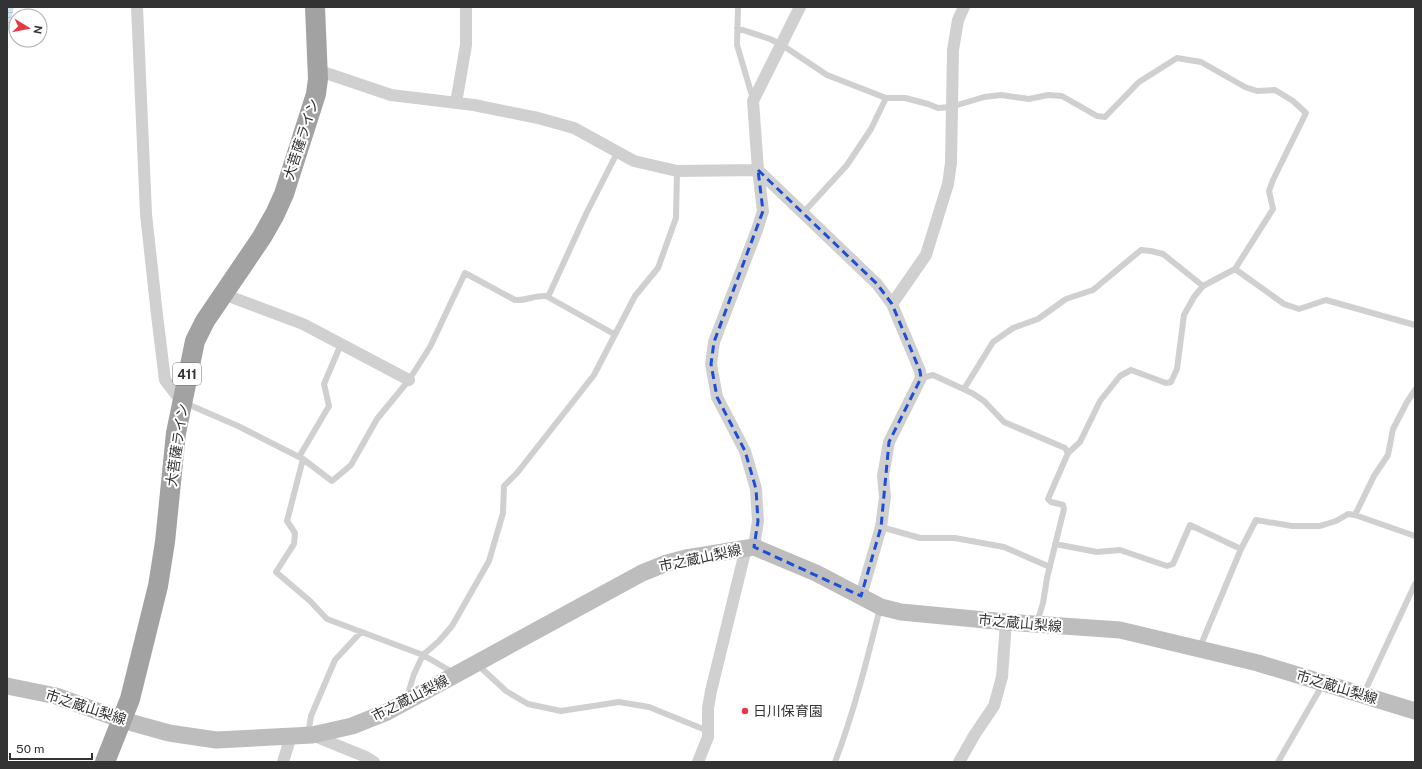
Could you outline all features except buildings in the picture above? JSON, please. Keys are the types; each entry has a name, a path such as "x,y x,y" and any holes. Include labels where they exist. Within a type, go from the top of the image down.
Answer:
{"highway":[{"name":"大菩薩ライン","path":"104,762 130,699 158,586 165,542 176,433 195,341 205,321 262,237 284,194 316,94 318,70 315,7"}],"main road":[{"name":"市之蔵山梨線","path":"7,686 56,696 122,720 169,733 216,740 304,735 352,726 387,712 616,586 654,568 686,558 750,548 816,573 881,607 901,612 1006,622 1120,630 1258,663 1415,711"}],"street":[{"path":"137,7 146,214 157,315 166,380 182,402"},
{"path":"456,103 466,45 466,7"},
{"path":"698,762 708,737 708,708 711,691 758,521 756,489 745,451 717,397 711,364 714,342 758,230 763,211 758,170 753,101 800,7"},
{"path":"892,304 926,255 948,184 951,163 953,50 958,20 964,7"},
{"path":"318,70 391,94 474,105 538,118 574,128 634,161 677,171 758,170 877,284 892,304 920,371 921,378 889,442 884,476 885,497 881,527 861,596"},
{"path":"223,294 303,324 409,380"},
{"path":"959,762 975,734 994,706 1002,677 1006,622"},
{"path":"283,762 304,735 366,757 374,762"}],"lane":[{"path":"738,7 738,44 753,101"},
{"path":"737,28 770,39 782,45 827,75 886,98 905,98 938,108 951,107 984,97 1001,95 1029,99 1048,95 1062,96 1097,116 1105,117 1139,82 1177,58 1201,62 1245,88 1257,91 1275,90 1293,101 1306,113 1273,180 1270,191 1273,209 1234,269 1203,286 1194,297 1184,315 1177,369 1171,382 1166,383 1131,370 1120,376 1100,401 1080,442 1068,453 1048,499 1051,502 1063,505 1064,509 1037,624"},
{"path":"803,213 847,165 871,129 886,98"},
{"path":"548,297 586,214 617,152"},
{"path":"406,702 414,674 423,655 439,641 452,626 489,561 503,514 504,486 518,473 594,375 635,296 658,268 676,218 677,171"},
{"path":"964,389 993,342 1012,328 1038,319 1066,299 1093,290 1141,250 1163,254 1203,286"},
{"path":"1234,269 1284,304 1299,310 1326,300 1415,325"},
{"path":"182,402 238,426 301,458 332,481 351,465 377,419 409,380 430,347 465,273 515,300 522,300 537,295 548,297 614,334"},
{"path":"341,344 324,384 329,406 301,458 287,521 295,533 294,544 276,572 310,601 327,619 423,655 457,674"},
{"path":"921,378 933,375 964,389 984,401 1004,422 1065,448 1068,453"},
{"path":"1355,515 1374,476 1388,455 1393,429 1415,390"},
{"path":"1199,649 1241,549 1256,520 1292,526 1320,526 1336,521 1348,514 1355,515 1415,536"},
{"path":"1055,544 1097,552 1120,550 1167,566 1173,564 1190,525 1241,549"},
{"path":"881,527 920,538 955,538 1004,547 1050,566"},
{"path":"1363,695 1415,584"},
{"path":"835,762 858,692 881,607"},
{"path":"304,735 335,660 361,632"},
{"path":"477,663 506,691 528,704 561,711 618,702 649,707 708,731"},
{"path":"1278,762 1324,683"}],"highlighted area":[{"path":"758,170 877,284 892,304 920,371 921,378 889,442 881,527 861,596 754,547 758,521 756,489 745,451 717,397 711,364 714,342 763,211"}],"water":[{"path":"7,7 14,7 8,8 7,37"}],"place":[{"name":"日川保育園","path":"745,711"}]}
